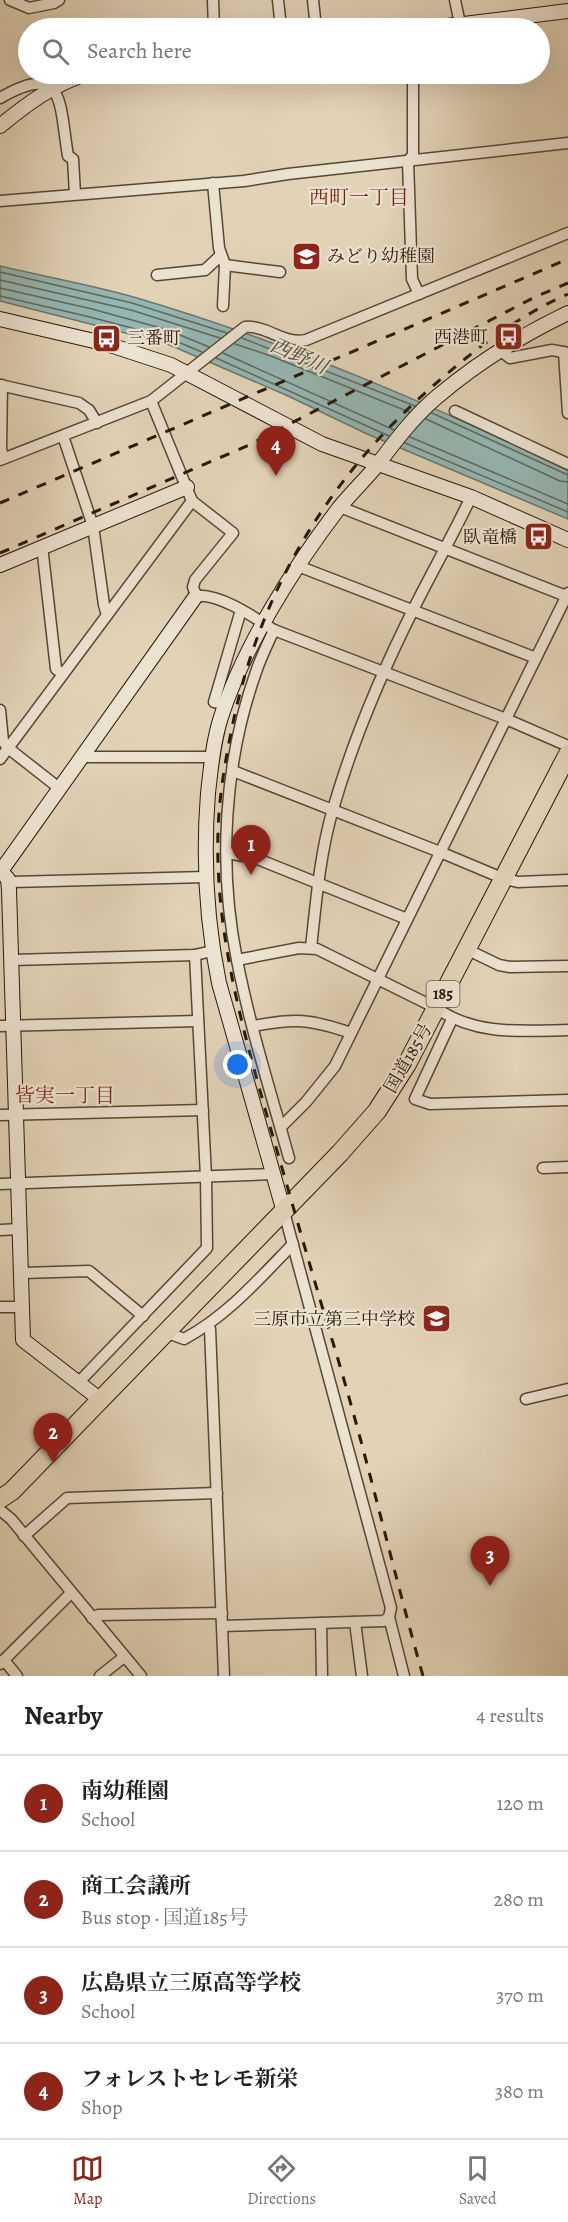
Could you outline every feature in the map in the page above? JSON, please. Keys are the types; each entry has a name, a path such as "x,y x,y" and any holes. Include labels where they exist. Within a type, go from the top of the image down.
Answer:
{"highway":[{"name":"国道185号","path":"0,1499 12,1491 168,1333 377,1111 407,1064 568,754"},
{"name":"国道185号","path":"0,1491 5,1483 253,1235 284,1212"}],"street":[{"path":"10,0 29,8 59,0"},
{"path":"213,0 214,18"},
{"path":"278,0 280,18"},
{"path":"313,0 315,18"},
{"path":"455,0 459,18"},
{"path":"510,18 568,11"},
{"path":"0,98 19,87 30,84"},
{"path":"43,84 52,87 58,96 68,156 73,159 75,194"},
{"path":"0,126 33,99 60,84"},
{"path":"413,84 413,154 408,161 412,279 419,294"},
{"path":"0,201 213,183 568,143"},
{"path":"213,183 219,248 223,260 223,306"},
{"path":"97,423 89,410 79,404 1,385 2,459 97,423 151,401 245,327 262,328 289,340 300,342 568,233"},
{"path":"157,275 205,270 223,260 280,272"},
{"path":"404,1676 389,1617 391,1608 293,1244 219,983 213,951 206,877 206,825 211,757 226,704 236,679 269,627 298,566 340,507 377,465 390,446 431,402 501,351 532,331 568,313"},
{"path":"0,319 107,344 171,365 322,444 471,497 568,540"},
{"path":"501,351 510,358 552,350 566,353 568,412"},
{"path":"93,1394 23,1340 17,1115 7,1026 12,960 2,873 59,788 195,596 193,587 195,580 233,533 192,501 151,401"},
{"path":"455,411 568,464"},
{"path":"63,436 93,526 107,615"},
{"path":"0,565 187,487"},
{"path":"312,948 318,882 332,811 359,729 413,610 447,549 471,497"},
{"path":"0,759 192,501"},
{"path":"281,1127 306,1102 335,1066 567,595 340,507"},
{"path":"42,546 56,669 63,674"},
{"path":"298,566 536,658"},
{"path":"195,596 204,595 242,610 269,627 506,719 568,746"},
{"path":"226,704 214,702 242,610"},
{"path":"269,627 250,691 233,771 227,812 227,853 230,916 237,960 290,1158"},
{"path":"0,710 3,741 8,748 59,788"},
{"path":"81,758 211,757"},
{"path":"233,771 502,878 518,882 568,880"},
{"path":"227,853 255,858 407,919"},
{"path":"2,873 12,882 206,877"},
{"path":"237,960 298,948 312,948 436,1008 452,1019 510,1031 568,1030"},
{"path":"466,949 499,965 510,967 568,966"},
{"path":"12,960 195,955 213,951"},
{"path":"79,1382 207,1248 206,1177 195,955"},
{"path":"253,1026 295,1019 313,1021 351,1034"},
{"path":"452,1019 415,1099 430,1104 568,1100"},
{"path":"7,1026 198,1021"},
{"path":"0,1115 202,1110"},
{"path":"543,1168 568,1167"},
{"path":"0,1184 273,1174"},
{"path":"0,1230 21,1229"},
{"path":"168,1333 184,1339 208,1326 293,1244"},
{"path":"22,1273 89,1271 143,1316"},
{"path":"0,1307 22,1307"},
{"path":"208,1326 210,1329 224,1676"},
{"path":"526,1399 568,1389"},
{"path":"24,1536 67,1498 217,1493"},
{"path":"0,1510 141,1676"},
{"path":"17,1676 2,1662 71,1593"},
{"path":"92,1618 98,1615 222,1613"},
{"path":"223,1626 384,1621 389,1617"},
{"path":"355,1622 362,1676"},
{"path":"321,1623 322,1676"},
{"path":"100,1676 124,1657"}],"water":[{"name":"西野川","path":"0,266 120,293 193,315 356,375 463,421 568,470 568,519 365,433 286,395 165,343 0,301"}],"railway":[{"path":"0,503 568,259"},
{"path":"0,553 249,445 535,297 568,283"},
{"path":"423,1676 346,1387 271,1130 233,983 221,909 218,871 220,804 234,718 247,669 263,623 306,535 333,495 363,456 397,420 449,372 514,323 568,294"}],"place":[{"name":"みどり幼稚園","path":"306,256"},
{"name":"西港町","path":"509,337"},
{"name":"三番町","path":"106,338"},
{"name":"フォレストセレモ新栄","path":"276,476"},
{"name":"臥竜橋","path":"538,537"},
{"name":"南幼稚園","path":"251,875"},
{"name":"三原市立第三中学校","path":"436,1319"},
{"name":"商工会議所","path":"53,1463"},
{"name":"広島県立三原高等学校","path":"490,1586"}],"district":[{"name":"西町一丁目","path":"359,197"},
{"name":"皆実一丁目","path":"65,1095"}]}
